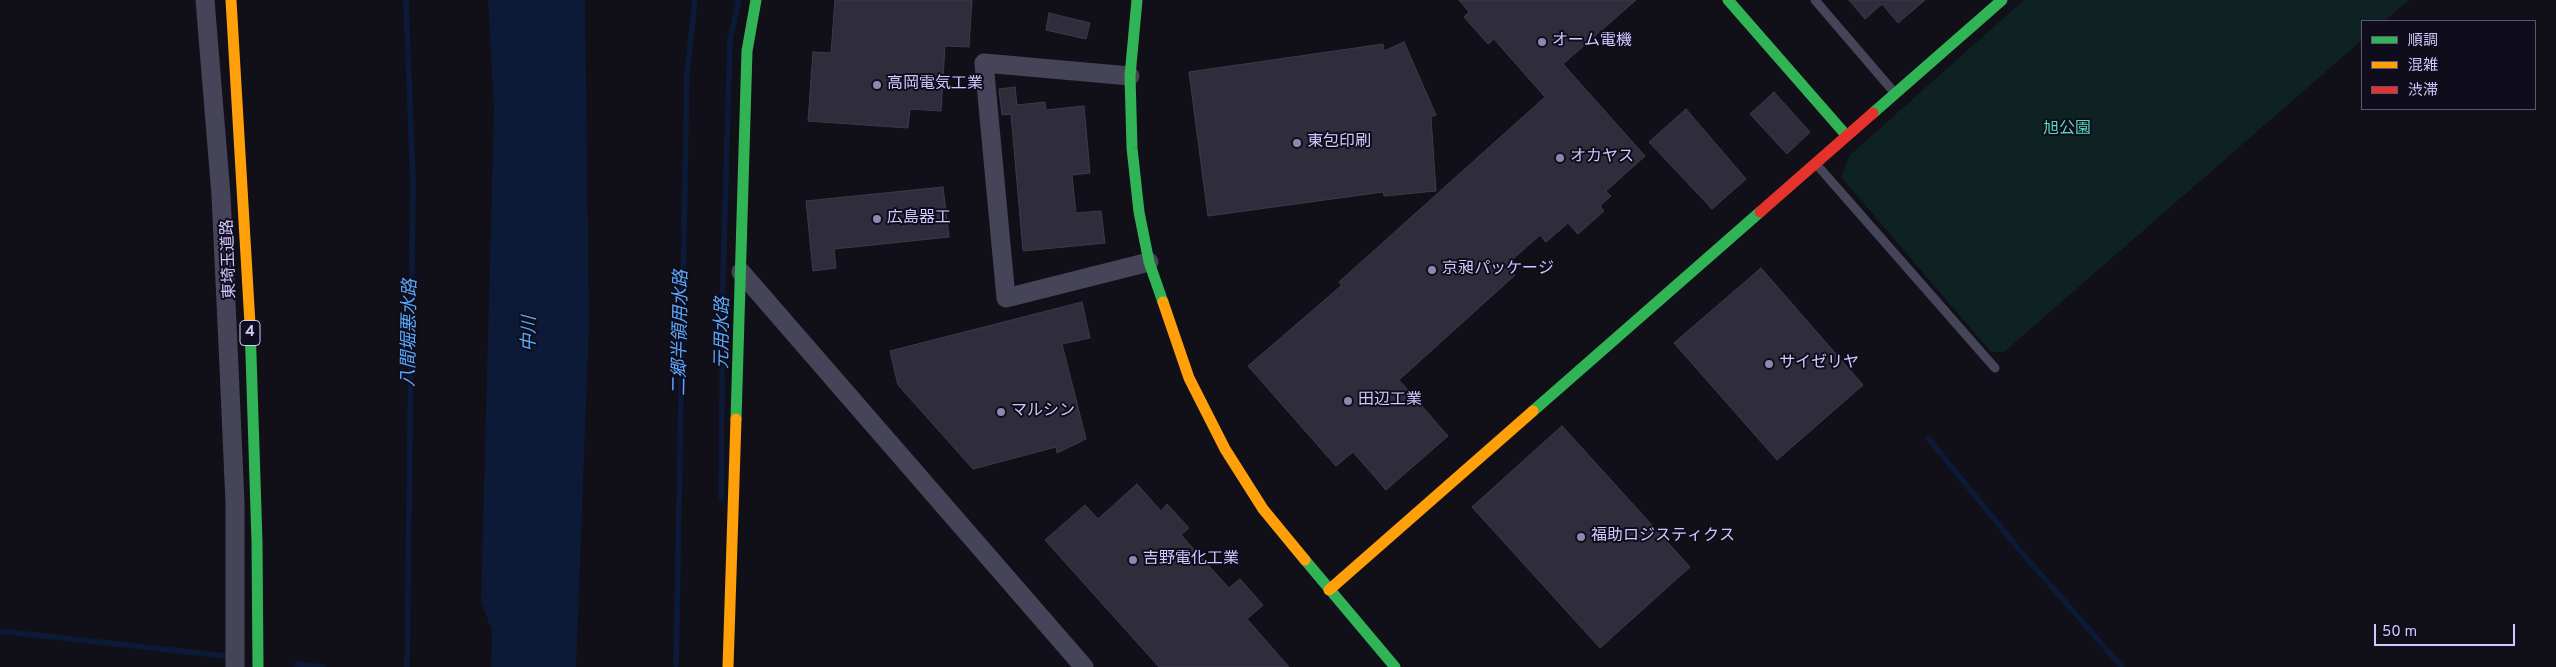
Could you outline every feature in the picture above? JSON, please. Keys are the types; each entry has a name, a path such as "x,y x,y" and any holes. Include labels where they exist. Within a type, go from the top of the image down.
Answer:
{"main road":[{"name":"東埼玉道路","path":"231,0 244,188 257,542 258,667"},
{"path":"728,667 747,51 756,0"},
{"path":"1137,0 1130,76 1132,148 1139,212 1148,262 1189,378 1225,449 1263,509 1329,590 1396,667"},
{"path":"1728,0 1846,135"},
{"path":"1329,590 2002,0"}],"street":[{"path":"205,0 221,195 229,367 235,503 235,667"},
{"path":"1130,76 984,63 1006,298 1148,262"},
{"path":"741,272 1084,667"}],"lane":[{"path":"1815,0 1895,93"},
{"path":"1816,163 1995,368"}],"green space":[{"name":"旭公園","path":"2024,0 2409,0 2385,20 2361,20 2361,41 2004,352 1991,352 1841,177 1850,155"}],"water":[{"name":"中川","path":"488,0 585,0 589,326 576,667 491,667 492,631 481,602 494,109"}],"building":[{"path":"835,0 972,0 969,47 945,46 941,111 910,109 908,128 808,121 813,52 831,53"},
{"path":"1459,0 1636,0 1563,64 1645,156 1606,191 1611,196 1600,206 1604,211 1578,234 1568,223 1546,242 1540,235 1506,265 1515,275 1399,380 1448,436 1386,490 1353,452 1336,466 1248,366 1342,285 1339,282 1545,97 1494,39 1488,44 1464,17 1469,12"},
{"path":"1849,0 1925,0 1898,23 1882,4 1865,19"},
{"path":"1049,13 1090,23 1086,39 1046,30"},
{"name":"東包印刷","path":"1404,42 1436,115 1431,117 1436,191 1384,196 1383,192 1208,216 1189,72 1383,44 1384,51"},
{"path":"1015,87 1017,105 1045,102 1046,110 1084,106 1090,173 1072,175 1076,213 1101,211 1105,243 1023,251 1011,114 1002,115 999,89"},
{"path":"1774,92 1810,132 1787,154 1750,114"},
{"path":"1686,109 1746,179 1712,209 1649,142"},
{"name":"広島器工","path":"943,187 949,237 834,249 836,268 813,271 806,201"},
{"name":"サイゼリヤ","path":"1761,268 1863,385 1777,460 1674,343"},
{"name":"マルシン","path":"1082,302 1090,338 1062,344 1086,439 1057,453 1056,447 973,469 898,385 890,351"},
{"name":"福助ロジスティクス","path":"1562,426 1690,567 1600,648 1472,507"},
{"name":"吉野電化工業","path":"1137,484 1161,511 1167,504 1189,528 1181,535 1229,588 1240,579 1263,605 1247,619 1289,667 1159,667 1045,540 1085,505 1098,519"}],"waterway":[{"name":"八間堀悪水路","path":"406,0 413,182 407,667"},
{"name":"二郷半領用水路","path":"676,667 687,73 695,0"},
{"name":"元用水路","path":"721,499 723,279 730,39 739,0"},
{"path":"1928,438 2017,547 2122,667"},
{"path":"0,631 226,656"},
{"path":"297,664 323,667"}],"traffic: fast":[{"path":"736,419 747,51 756,0"},
{"path":"1137,0 1130,76 1132,148 1139,212 1149,262 1163,302"},
{"path":"1728,0 1846,135"},
{"path":"1873,113 2002,0"},
{"path":"1533,411 1760,212"},
{"path":"250,324 257,542 258,667"},
{"path":"1305,560 1395,667"}],"traffic: slow":[{"path":"231,0 250,324"},
{"path":"1163,302 1189,378 1225,449 1263,509 1305,560"},
{"path":"1329,590 1533,411"},
{"path":"728,667 736,419"}],"traffic: jam":[{"path":"1760,212 1873,113"}],"place":[{"name":"オーム電機","path":"1542,42"},
{"name":"高岡電気工業","path":"877,85"},
{"name":"東包印刷","path":"1297,143"},
{"name":"オカヤス","path":"1560,158"},
{"name":"広島器工","path":"877,219"},
{"name":"京昶パッケージ","path":"1432,270"},
{"name":"サイゼリヤ","path":"1769,364"},
{"name":"田辺工業","path":"1348,401"},
{"name":"マルシン","path":"1001,412"},
{"name":"福助ロジスティクス","path":"1581,537"},
{"name":"吉野電化工業","path":"1133,560"}]}
